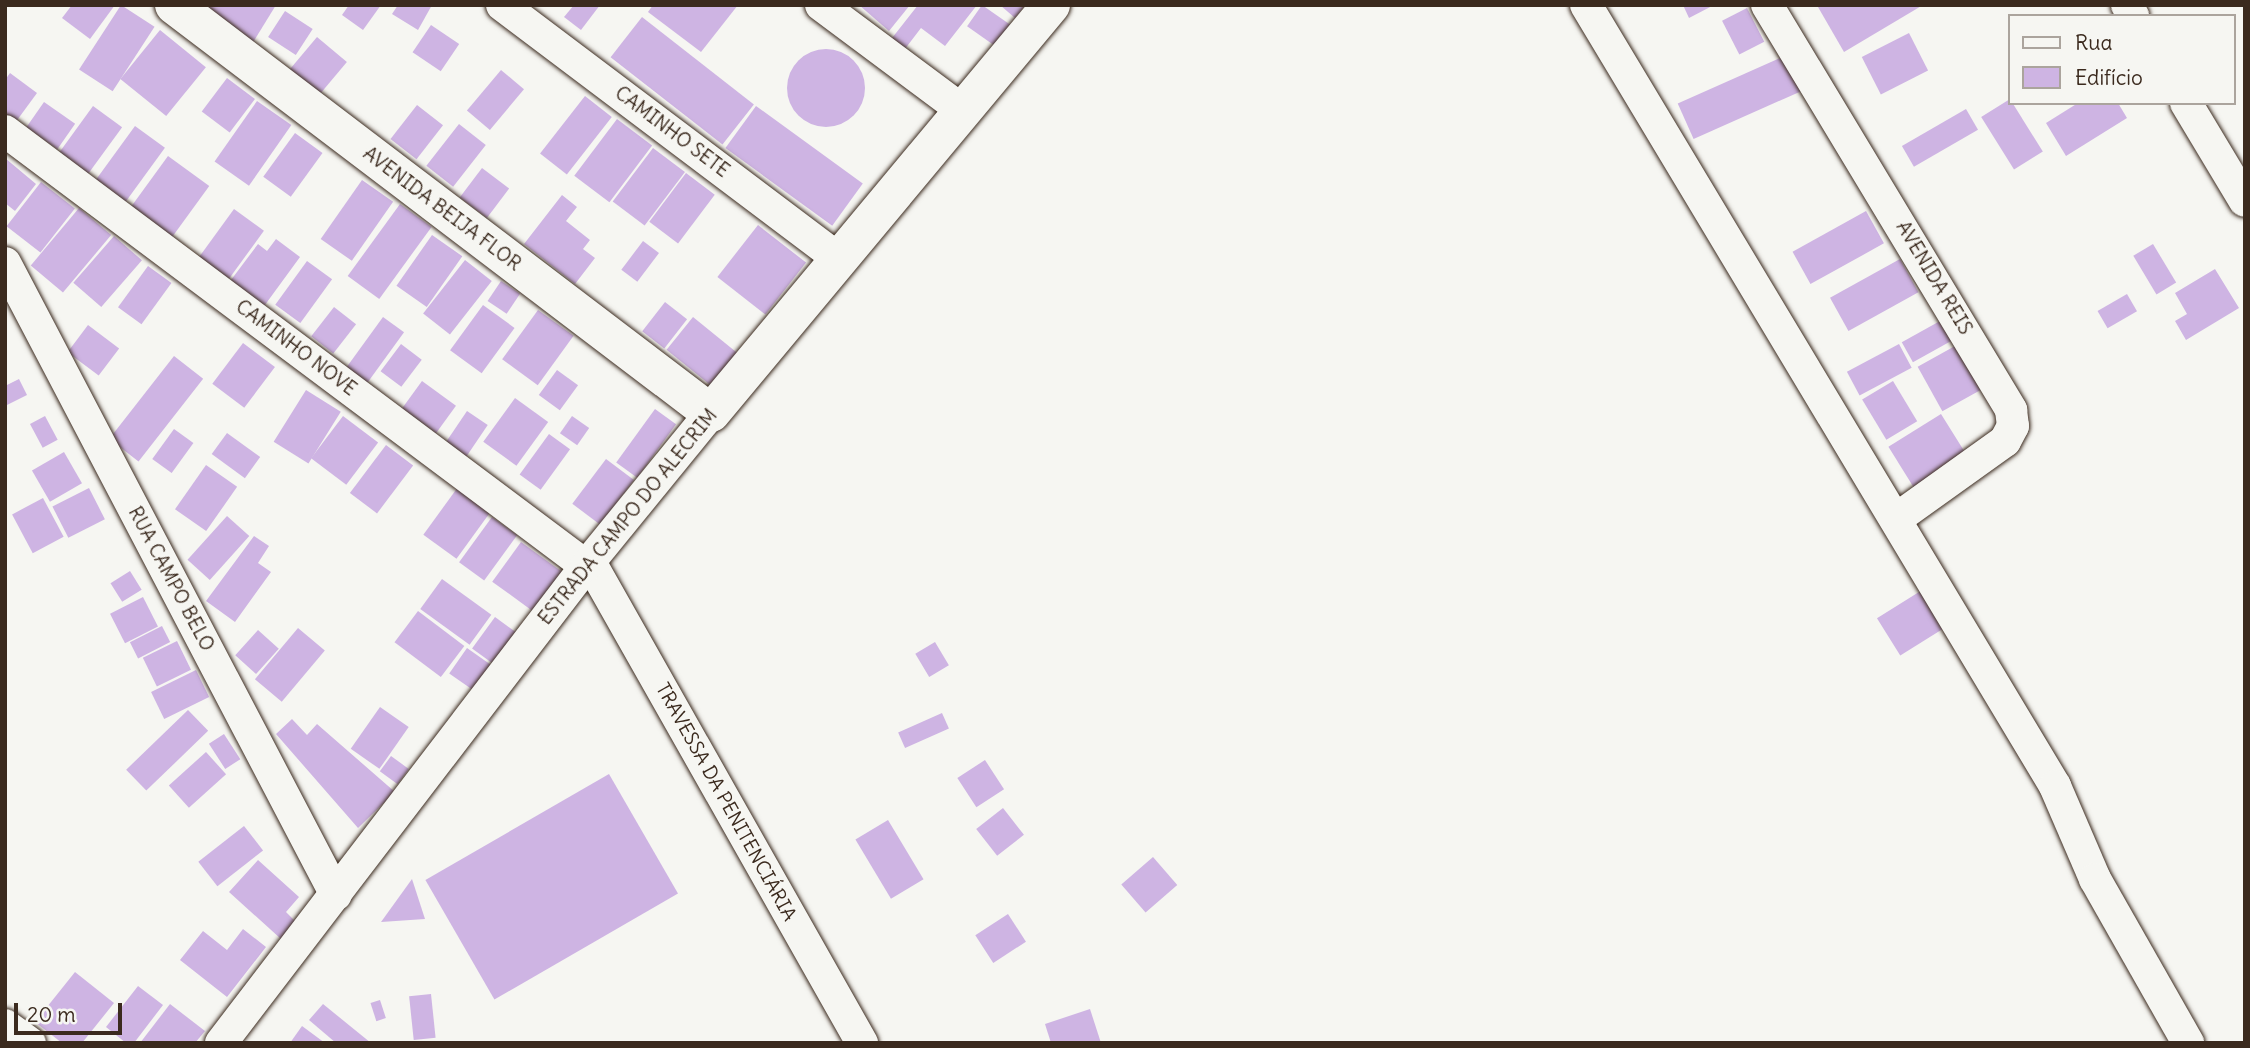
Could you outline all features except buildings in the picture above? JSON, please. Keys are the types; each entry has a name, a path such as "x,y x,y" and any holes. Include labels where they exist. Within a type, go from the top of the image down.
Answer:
{"street":[{"name":"AVENIDA BEIJA FLOR","path":"174,5 711,413"},
{"name":"CAMINHO SETE","path":"502,5 841,260"},
{"path":"821,5 962,110"},
{"name":"ESTRADA CAMPO DO ALECRIM","path":"221,1043 588,564 1051,5"},
{"path":"1586,5 2055,786 2095,879 2188,1043"},
{"name":"AVENIDA REIS","path":"1767,5 2011,411 2013,426 2005,440 1896,519"},
{"path":"2187,105 2245,201"},
{"name":"CAMINHO NOVE","path":"5,131 588,564"},
{"name":"RUA CAMPO BELO","path":"5,263 336,895"},
{"name":"TRAVESSA DA PENITENCIÁRIA","path":"588,564 863,1043"},
{"path":"5,1024 30,1043"}]}
